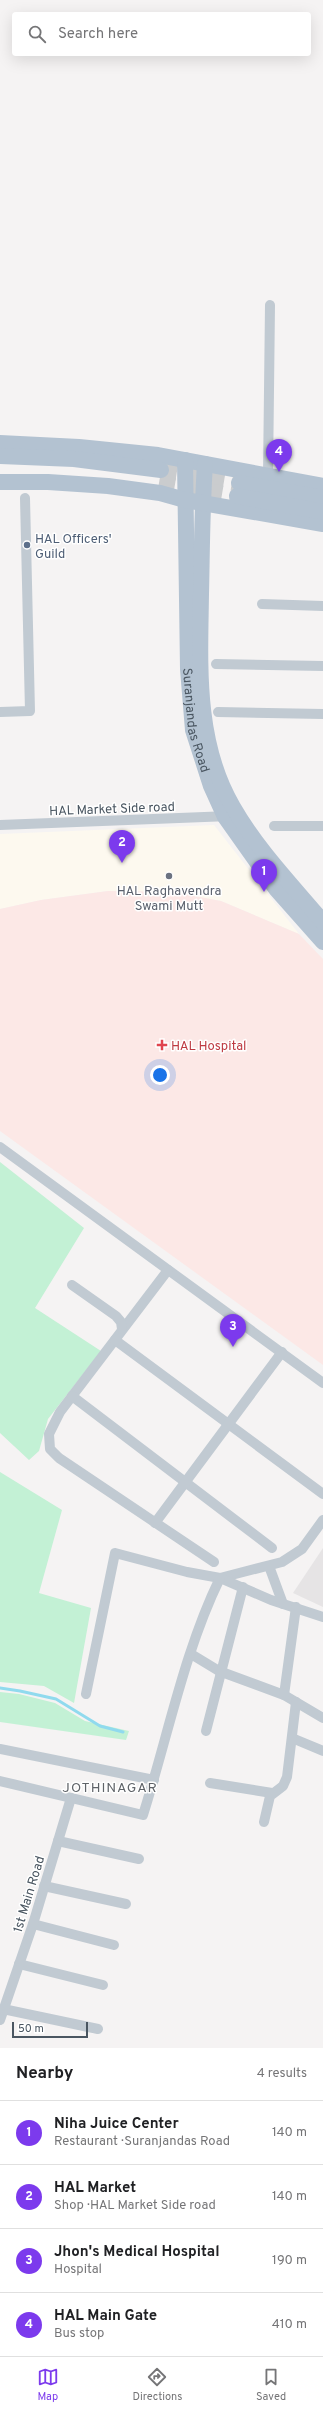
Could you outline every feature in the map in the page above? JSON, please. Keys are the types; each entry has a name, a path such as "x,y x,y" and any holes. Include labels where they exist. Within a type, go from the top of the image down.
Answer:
{"main road":[{"path":"0,444 78,447 186,460 323,486"},
{"path":"0,456 74,459 160,477 74,473 0,472"},
{"name":"Suranjandas Road","path":"186,460 185,500 190,704 193,730 211,786 276,890 323,942"},
{"name":"Suranjandas Road","path":"205,464 202,502 200,675 204,727 231,816 252,835 323,922"},
{"path":"0,482 48,482 108,486 160,493 185,500 323,524"},
{"path":"323,498 238,490 323,512"}],"street":[{"path":"268,475 270,305"},
{"path":"0,712 30,711 25,498"},
{"path":"262,604 323,606"},
{"path":"216,664 323,666"},
{"path":"218,712 323,714"},
{"name":"HAL Market Side road","path":"0,825 231,816"},
{"path":"274,826 323,826"},
{"path":"0,1147 323,1383"},
{"path":"168,1270 122,1328 115,1340 60,1412 49,1434 50,1449 154,1523 214,1562"},
{"path":"72,1285 116,1316 121,1322 122,1328"},
{"path":"115,1340 323,1494"},
{"path":"154,1523 282,1352"},
{"path":"72,1396 184,1483 272,1548"},
{"path":"0,1781 143,1815 190,1654 209,1600 220,1578 282,1562 302,1549 323,1520"},
{"path":"86,1694 116,1553 186,1572 220,1578 283,1604 323,1617"},
{"path":"269,1566 283,1604"},
{"path":"206,1731 219,1671 243,1587"},
{"path":"284,1695 296,1607"},
{"path":"190,1654 219,1671 284,1695 323,1718"},
{"path":"264,1822 272,1793 286,1782 296,1702"},
{"path":"292,1738 323,1751"},
{"path":"0,1749 154,1780"},
{"path":"210,1782 272,1793"},
{"name":"1st Main Road","path":"0,2020 33,1924 71,1798"},
{"path":"58,1841 138,1859"},
{"path":"44,1886 126,1904"},
{"path":"33,1924 114,1945"},
{"path":"19,1964 104,1985"},
{"path":"3,2009 98,2029"}],"shaded area":[{"path":"214,825 299,934 221,901 172,892 108,891 41,900 0,909 0,834"},
{"name":"HAL Hospital","path":"108,891 172,892 221,901 299,934 323,959 323,1365 0,1131 0,909 41,900"},
{"path":"323,1548 323,1607 293,1593"}],"green space":[{"path":"0,1162 84,1228 35,1308 101,1351 48,1419 39,1451 29,1460 0,1433"},
{"path":"0,1472 62,1510 39,1593 91,1608 74,1703 44,1686 0,1682"},
{"path":"0,1692 19,1694 55,1703 85,1721 129,1731 126,1740 0,1722"}],"waterway":[{"path":"0,1688 56,1699 100,1726 123,1732"}],"tunnel":[{"path":"161,470 239,483"},
{"path":"159,483 237,496"}],"place":[{"name":"HAL Main Gate","path":"279,472"},
{"name":"HAL Officers' Guild","path":"27,545"},
{"name":"HAL Market","path":"122,863"},
{"name":"HAL Raghavendra Swami Mutt","path":"169,876"},
{"name":"Niha Juice Center","path":"264,892"},
{"name":"HAL Hospital","path":"162,1045"},
{"name":"Jhon's Medical Hospital","path":"233,1347"}],"district":[{"name":"JOTHINAGAR","path":"110,1787"}]}
